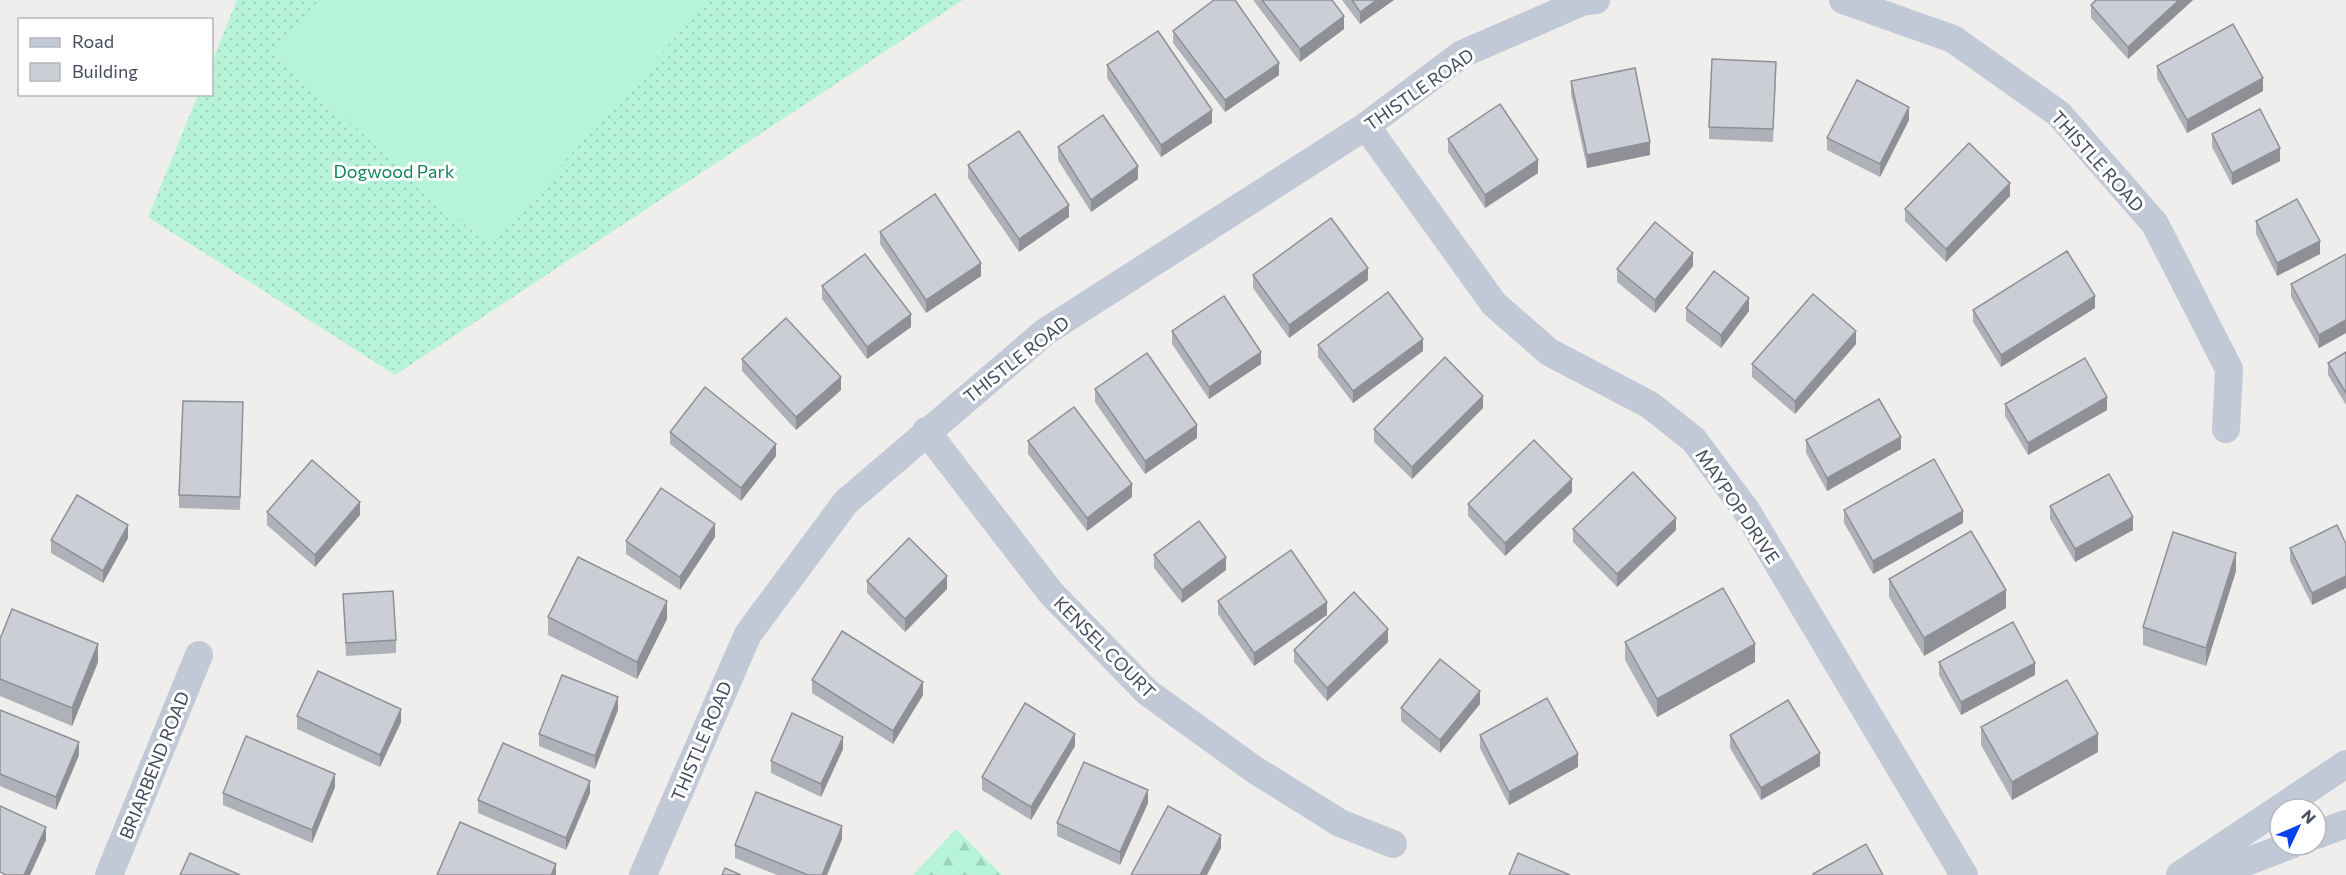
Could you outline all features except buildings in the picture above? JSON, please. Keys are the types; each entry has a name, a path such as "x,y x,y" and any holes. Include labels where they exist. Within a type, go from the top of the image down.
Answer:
{"street":[{"name":"THISTLE ROAD","path":"644,875 748,634 846,501 1045,332 1366,126 1462,54 1582,2 1596,0"},
{"name":"THISTLE ROAD","path":"1843,0 1953,39 2059,114 2155,224 2229,369 2226,429"},
{"name":"MAYPOP DRIVE","path":"1366,126 1494,304 1549,352 1650,405 1694,440 1746,510 1964,875"},
{"name":"KENSEL COURT","path":"926,431 1051,593 1147,692 1255,770 1340,823 1393,844"},
{"name":"BRIARBEND ROAD","path":"109,875 199,655"},
{"path":"2180,875 2346,764"},
{"path":"2328,831 2346,824"},
{"path":"2212,875 2268,854"}],"green space":[{"name":"Dogwood Park","path":"237,0 963,0 395,375 148,217 198,96 213,96 213,60"},
{"path":"319,0 709,0 489,246 272,53"},
{"path":"956,829 1002,875 913,875"}]}
